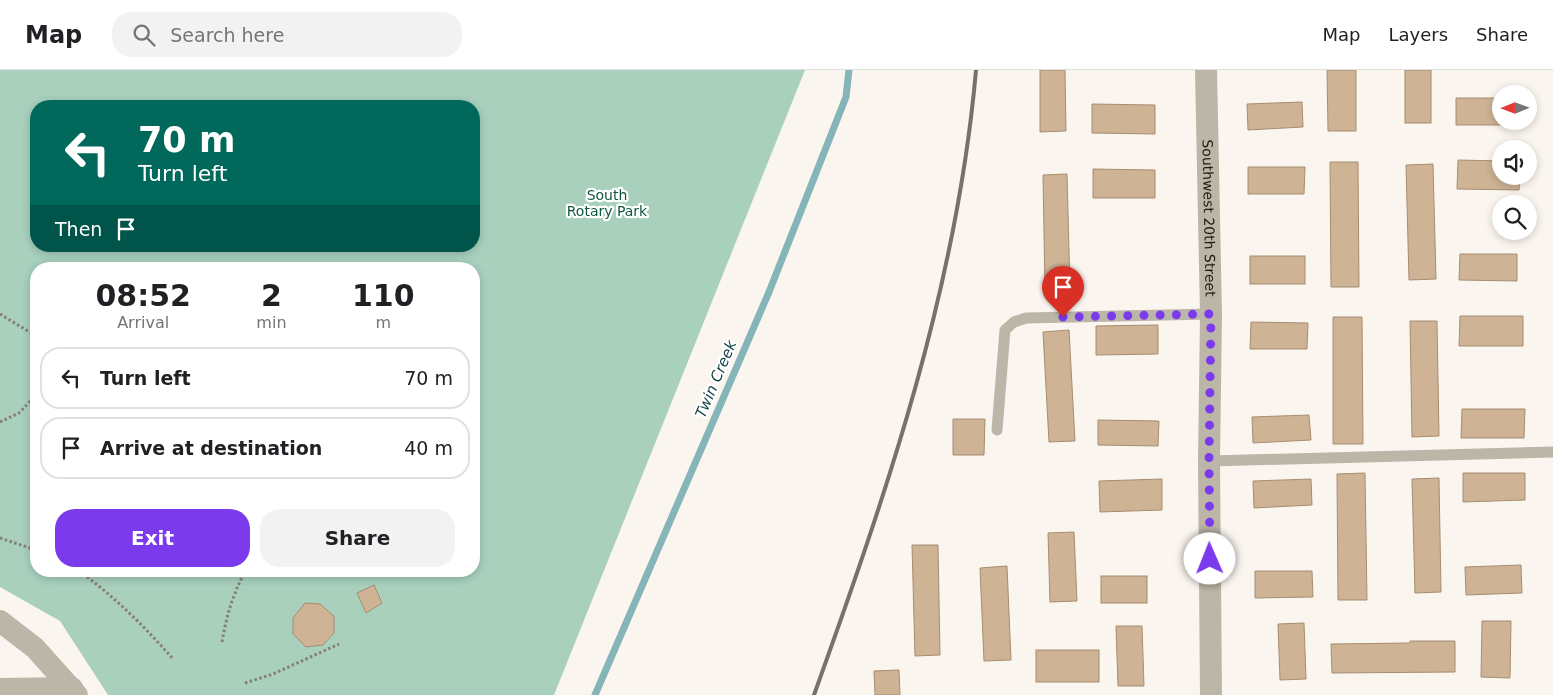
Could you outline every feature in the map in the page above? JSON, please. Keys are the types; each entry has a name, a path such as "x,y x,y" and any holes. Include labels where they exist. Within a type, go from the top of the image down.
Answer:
{"street":[{"name":"Southwest 20th Street","path":"1206,70 1211,314 1209,462 1211,695"},
{"path":"0,621 35,648 74,692"},
{"path":"0,689 74,692"}],"lane":[{"path":"996,430 1005,330 1014,322 1026,318 1211,314"},
{"path":"1209,462 1553,452"}],"path":[{"path":"0,314 30,332"},
{"path":"0,422 19,413 30,403"},
{"path":"0,538 30,548"},
{"path":"88,577 148,631 173,659"},
{"path":"222,642 227,613 242,577"},
{"path":"245,683 273,674 340,644"}],"green space":[{"name":"South Rotary Park","path":"0,70 805,70 554,695 108,695 60,621 0,587"}],"building":[{"path":"1040,70 1065,70 1066,131 1040,132"},
{"path":"1327,70 1356,70 1356,131 1328,131"},
{"path":"1405,70 1431,70 1431,123 1405,123"},
{"path":"1456,98 1492,98 1492,125 1456,125"},
{"path":"1302,102 1303,127 1248,130 1247,104"},
{"path":"1092,104 1155,105 1155,134 1092,133"},
{"path":"1458,160 1492,161 1492,185 1519,185 1519,190 1457,189"},
{"path":"1330,162 1358,162 1359,287 1331,287"},
{"path":"1433,164 1436,279 1409,280 1406,165"},
{"path":"1248,167 1305,167 1304,194 1248,194"},
{"path":"1093,169 1155,170 1155,198 1093,198"},
{"path":"1067,174 1070,289 1045,290 1043,175"},
{"path":"1460,254 1517,254 1517,281 1459,280"},
{"path":"1250,256 1305,256 1305,284 1250,284"},
{"path":"1460,316 1523,316 1523,346 1459,346"},
{"path":"1333,317 1362,317 1363,444 1333,444"},
{"path":"1410,321 1437,321 1439,436 1412,437"},
{"path":"1251,322 1308,323 1307,349 1250,349"},
{"path":"1158,325 1158,354 1096,355 1096,326"},
{"path":"1069,330 1075,441 1049,442 1043,332"},
{"path":"1462,409 1525,409 1524,438 1461,438"},
{"path":"1309,415 1311,440 1253,443 1252,417"},
{"path":"953,419 985,419 984,455 953,455"},
{"path":"1098,420 1159,421 1158,446 1098,445"},
{"path":"1365,473 1367,600 1338,600 1337,474"},
{"path":"1463,473 1525,473 1525,500 1463,502"},
{"path":"1439,478 1441,592 1415,593 1412,479"},
{"path":"1162,479 1162,510 1100,512 1099,481"},
{"path":"1311,479 1312,505 1254,508 1253,481"},
{"path":"1074,532 1077,601 1050,602 1048,533"},
{"path":"912,545 938,545 940,655 915,656"},
{"path":"1521,565 1522,593 1466,595 1465,567"},
{"path":"1007,566 1011,660 984,661 980,568"},
{"path":"1255,571 1312,571 1313,597 1255,598"},
{"path":"1101,576 1147,576 1147,603 1101,603"},
{"path":"374,585 382,603 366,613 357,593"},
{"path":"305,603 320,604 334,616 334,633 323,645 306,647 293,634 293,618"},
{"path":"1482,621 1511,621 1510,678 1481,677"},
{"path":"1304,623 1306,679 1280,680 1278,624"},
{"path":"1116,626 1142,626 1144,686 1118,686"},
{"path":"1410,641 1455,641 1455,672 1332,673 1331,644 1410,643"},
{"path":"1036,650 1099,650 1099,682 1036,682"},
{"path":"899,670 900,695 875,695 874,671"}],"waterway":[{"name":"Twin Creek","path":"595,695 769,292 846,97 849,70"}],"railway":[{"path":"814,695 892,465 936,310 953,231 967,151 976,70"}],"route":[{"path":"1063,317 1211,314 1210,559"}]}
